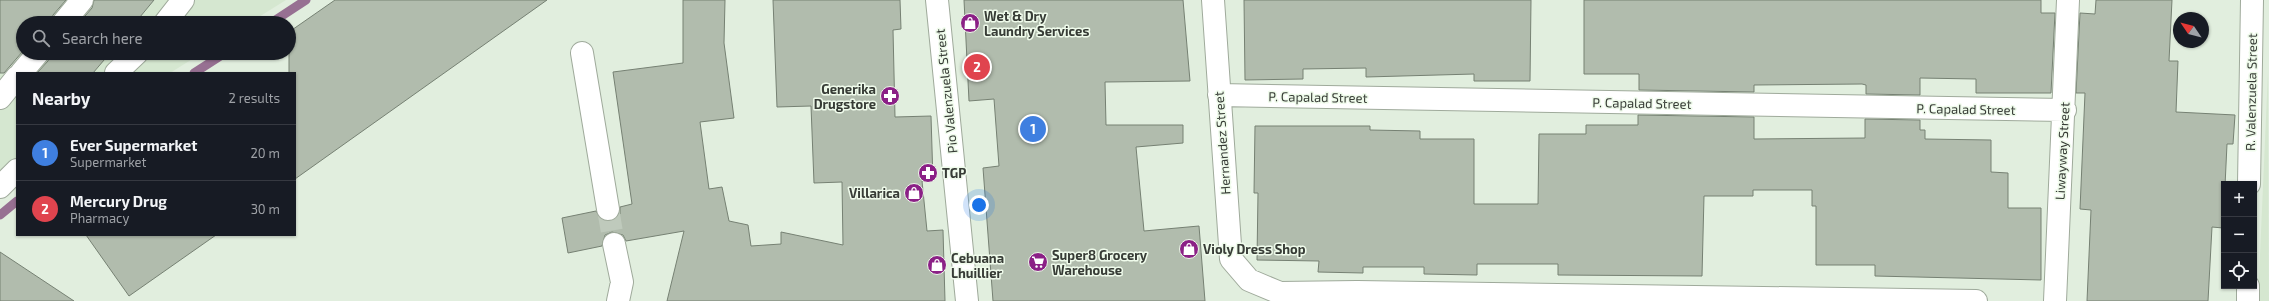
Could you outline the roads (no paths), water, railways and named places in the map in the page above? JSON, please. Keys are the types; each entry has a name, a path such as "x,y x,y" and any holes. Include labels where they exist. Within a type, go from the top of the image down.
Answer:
{"street":[{"path":"69,16 82,0"},
{"path":"170,16 183,0"},
{"name":"Pio Valenzuela Street","path":"937,0 967,301"},
{"name":"Hernandez Street","path":"1213,0 1231,259 1249,280 1280,293 1359,296"},
{"name":"Liwayway Street","path":"2055,301 2068,0"},
{"name":"R. Valenzuela Street","path":"2249,181 2252,0"},
{"path":"582,54 608,209"},
{"path":"22,72 32,60"},
{"path":"117,72 130,60"},
{"path":"0,98 16,78"},
{"name":"P. Capalad Street","path":"1219,95 2064,110"},
{"path":"0,187 16,171"},
{"path":"614,244 622,282 618,301"},
{"path":"2248,289 2248,301"},
{"path":"1359,296 1976,301"}],"waterway":[{"path":"282,16 306,0"},
{"path":"196,72 214,60"},
{"path":"0,215 16,202"}],"tunnel":[{"path":"608,209 614,244"}],"place":[{"name":"Wet & Dry Laundry Services","path":"970,23"},
{"name":"Mercury Drug","path":"977,67"},
{"name":"Generika Drugstore","path":"890,96"},
{"name":"Ever Supermarket","path":"1033,129"},
{"name":"TGP","path":"928,173"},
{"name":"Villarica","path":"914,193"},
{"name":"Violy Dress Shop","path":"1189,249"},
{"name":"Super8 Grocery Warehouse","path":"1038,262"},
{"name":"Cebuana Lhuillier","path":"937,265"}]}
